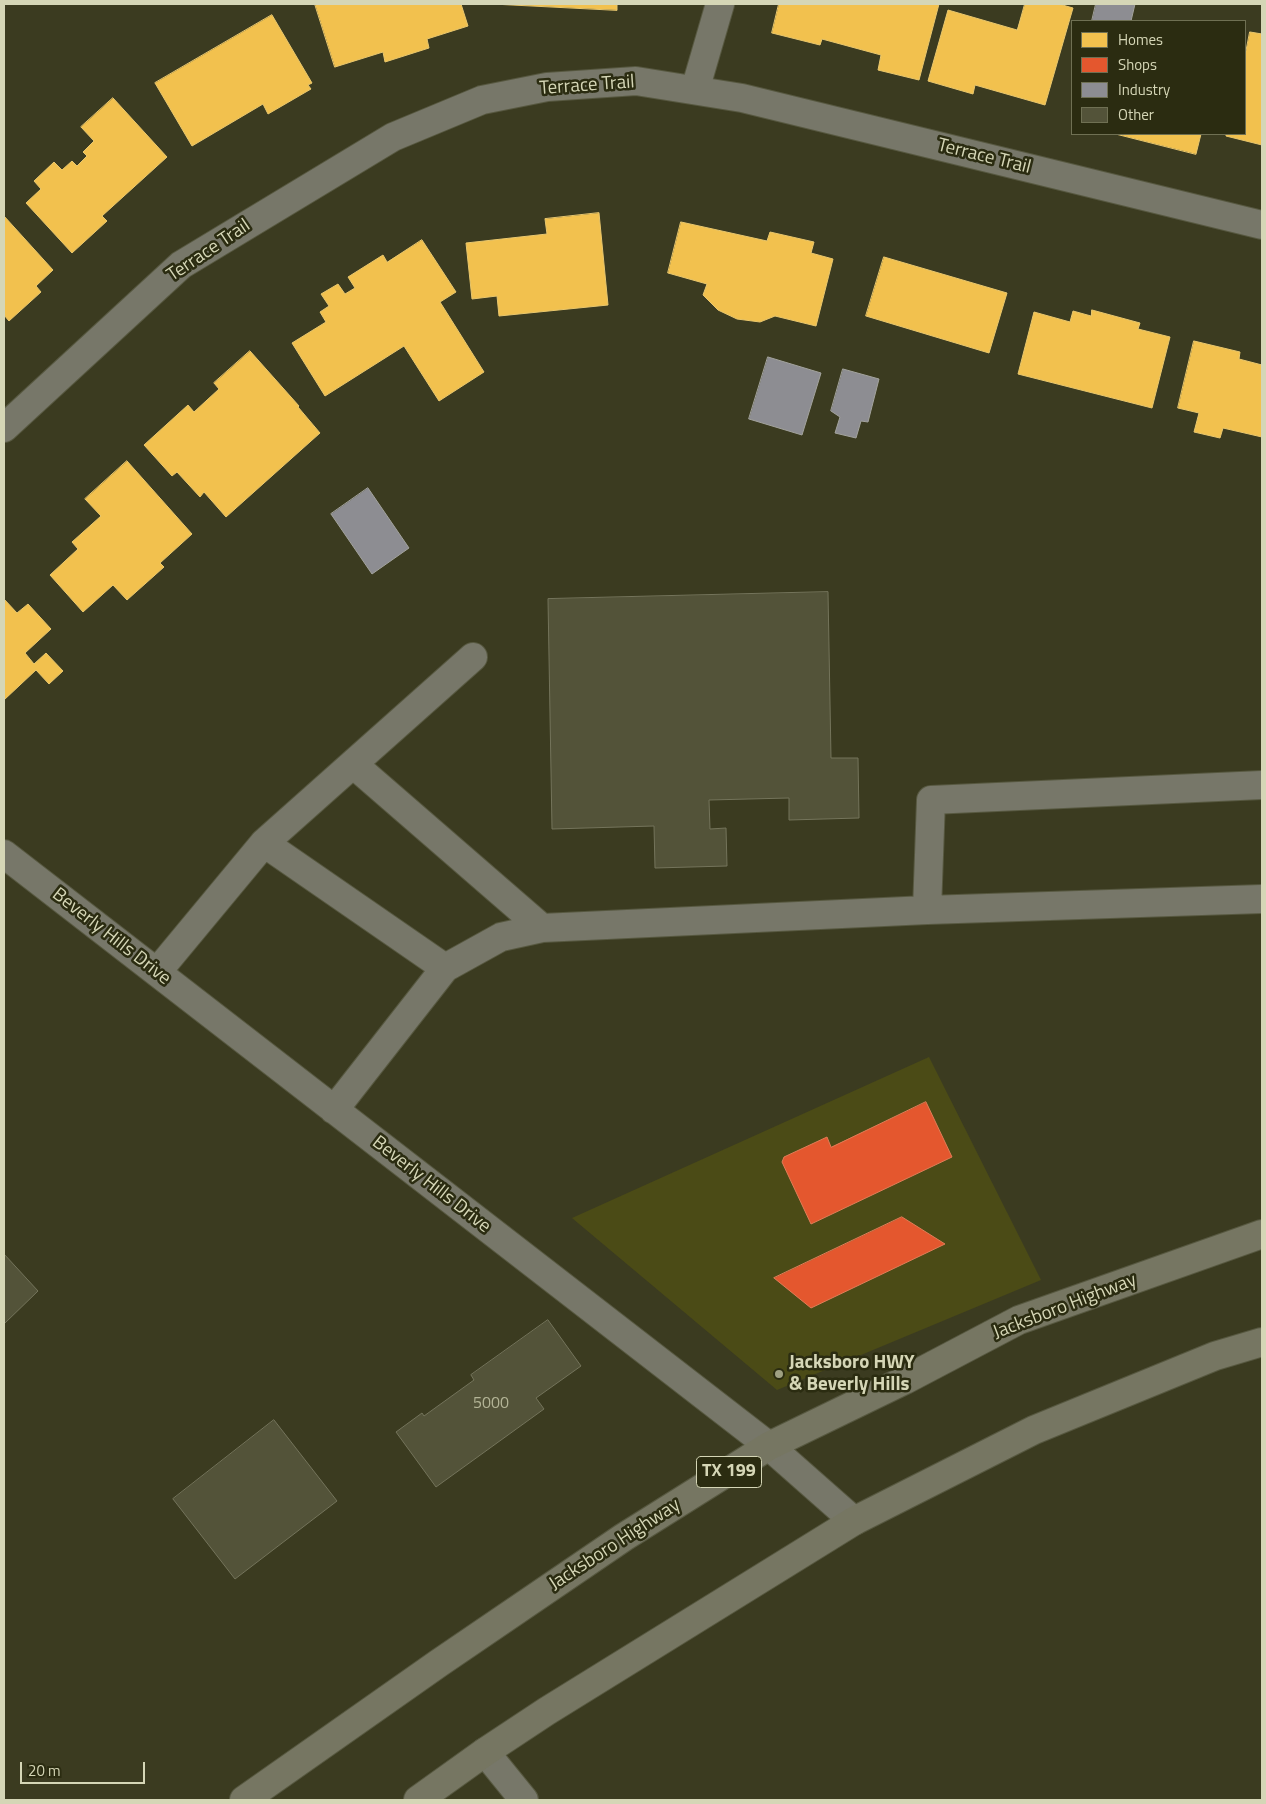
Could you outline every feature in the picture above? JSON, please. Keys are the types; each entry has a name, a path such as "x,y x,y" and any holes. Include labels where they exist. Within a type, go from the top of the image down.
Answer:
{"main road":[{"name":"Jacksboro Highway","path":"244,1800 439,1663 624,1537 769,1446 905,1380 1020,1320 1262,1234"},
{"path":"418,1800 546,1711 854,1521 1034,1430 1215,1356 1262,1342"}],"street":[{"path":"695,90 720,4"},
{"name":"Terrace Trail","path":"4,428 182,265 393,137 482,100 547,87 636,81 742,98 1262,225"},
{"path":"157,972 264,843 473,657"},
{"path":"353,764 542,928"},
{"path":"927,910 930,800 1262,785"},
{"path":"264,843 445,968"},
{"name":"Beverly Hills Drive","path":"4,854 769,1446 854,1521"},
{"path":"334,1110 445,968 501,937 542,928 927,910 1262,899"},
{"path":"486,1752 524,1800"}],"shaded area":[{"path":"929,1057 1041,1280 777,1390 572,1218"}],"building: Homes":[{"path":"315,4 461,4 468,26 427,39 429,48 385,62 383,52 335,67"},
{"path":"493,4 617,4 617,10"},
{"path":"779,4 939,4 919,80 878,70 881,55 822,39 820,45 772,33"},
{"path":"1025,4 1059,4 1073,8 1045,105 975,85 973,94 928,81 948,10 1017,30"},
{"path":"272,15 312,83 308,85 311,89 268,114 263,104 192,146 155,83"},
{"path":"1250,32 1262,34 1262,145 1226,136 1246,135 1246,51"},
{"path":"113,98 167,157 102,216 107,221 72,253 26,203 41,189 34,181 54,162 62,170 72,161 77,166 87,156 83,152 94,141 81,127"},
{"path":"1120,135 1201,135 1196,154"},
{"path":"599,213 608,305 499,316 497,296 472,299 466,243 547,234 545,219"},
{"path":"4,216 53,270 36,286 41,292 9,321 4,315"},
{"path":"681,222 767,241 770,232 814,242 811,253 833,259 816,326 775,316 760,322 737,319 718,310 703,295 707,284 668,273"},
{"path":"422,240 456,292 440,302 484,372 439,401 404,346 325,396 292,343 326,322 320,312 329,306 321,294 338,284 345,294 355,288 348,277 383,255 387,262"},
{"path":"884,257 1007,293 989,353 866,316"},
{"path":"1092,310 1140,323 1138,329 1170,337 1152,408 1018,374 1034,312 1070,322 1073,311 1091,316"},
{"path":"1194,341 1240,352 1239,359 1262,365 1262,437 1223,428 1220,438 1194,432 1199,413 1178,408"},
{"path":"250,351 299,406 320,433 226,517 204,492 200,497 177,472 172,476 144,445 188,405 194,412 219,389 214,383"},
{"path":"127,461 192,534 160,563 164,567 127,600 113,585 83,612 50,575 78,549 72,542 101,516 85,499"},
{"path":"4,599 17,613 28,604 51,629 25,653 34,664 46,653 63,671 49,684 36,670 4,700"}],"building: Shops":[{"path":"926,1102 952,1157 811,1224 782,1162 784,1157 827,1137 831,1147"},
{"path":"902,1217 945,1244 811,1308 774,1278"}],"building: Industry":[{"path":"1096,4 1135,4 1131,20 1092,20"},
{"path":"768,357 821,373 802,435 749,419"},
{"path":"843,369 879,379 868,422 861,421 856,438 835,433 840,417 831,411"},
{"path":"368,488 409,548 372,574 331,514"}],"building: Other":[{"path":"828,592 831,758 858,758 859,818 789,820 789,798 709,800 710,829 726,828 727,866 655,868 654,826 552,829 548,599"},
{"path":"4,1254 38,1291 4,1324"},
{"path":"548,1320 581,1366 536,1398 544,1409 436,1487 396,1432 422,1413 424,1416 474,1380 471,1375"},
{"path":"274,1420 337,1501 235,1579 173,1499"}],"place":[{"name":"Jacksboro HWY & Beverly Hills","path":"779,1374"}]}
